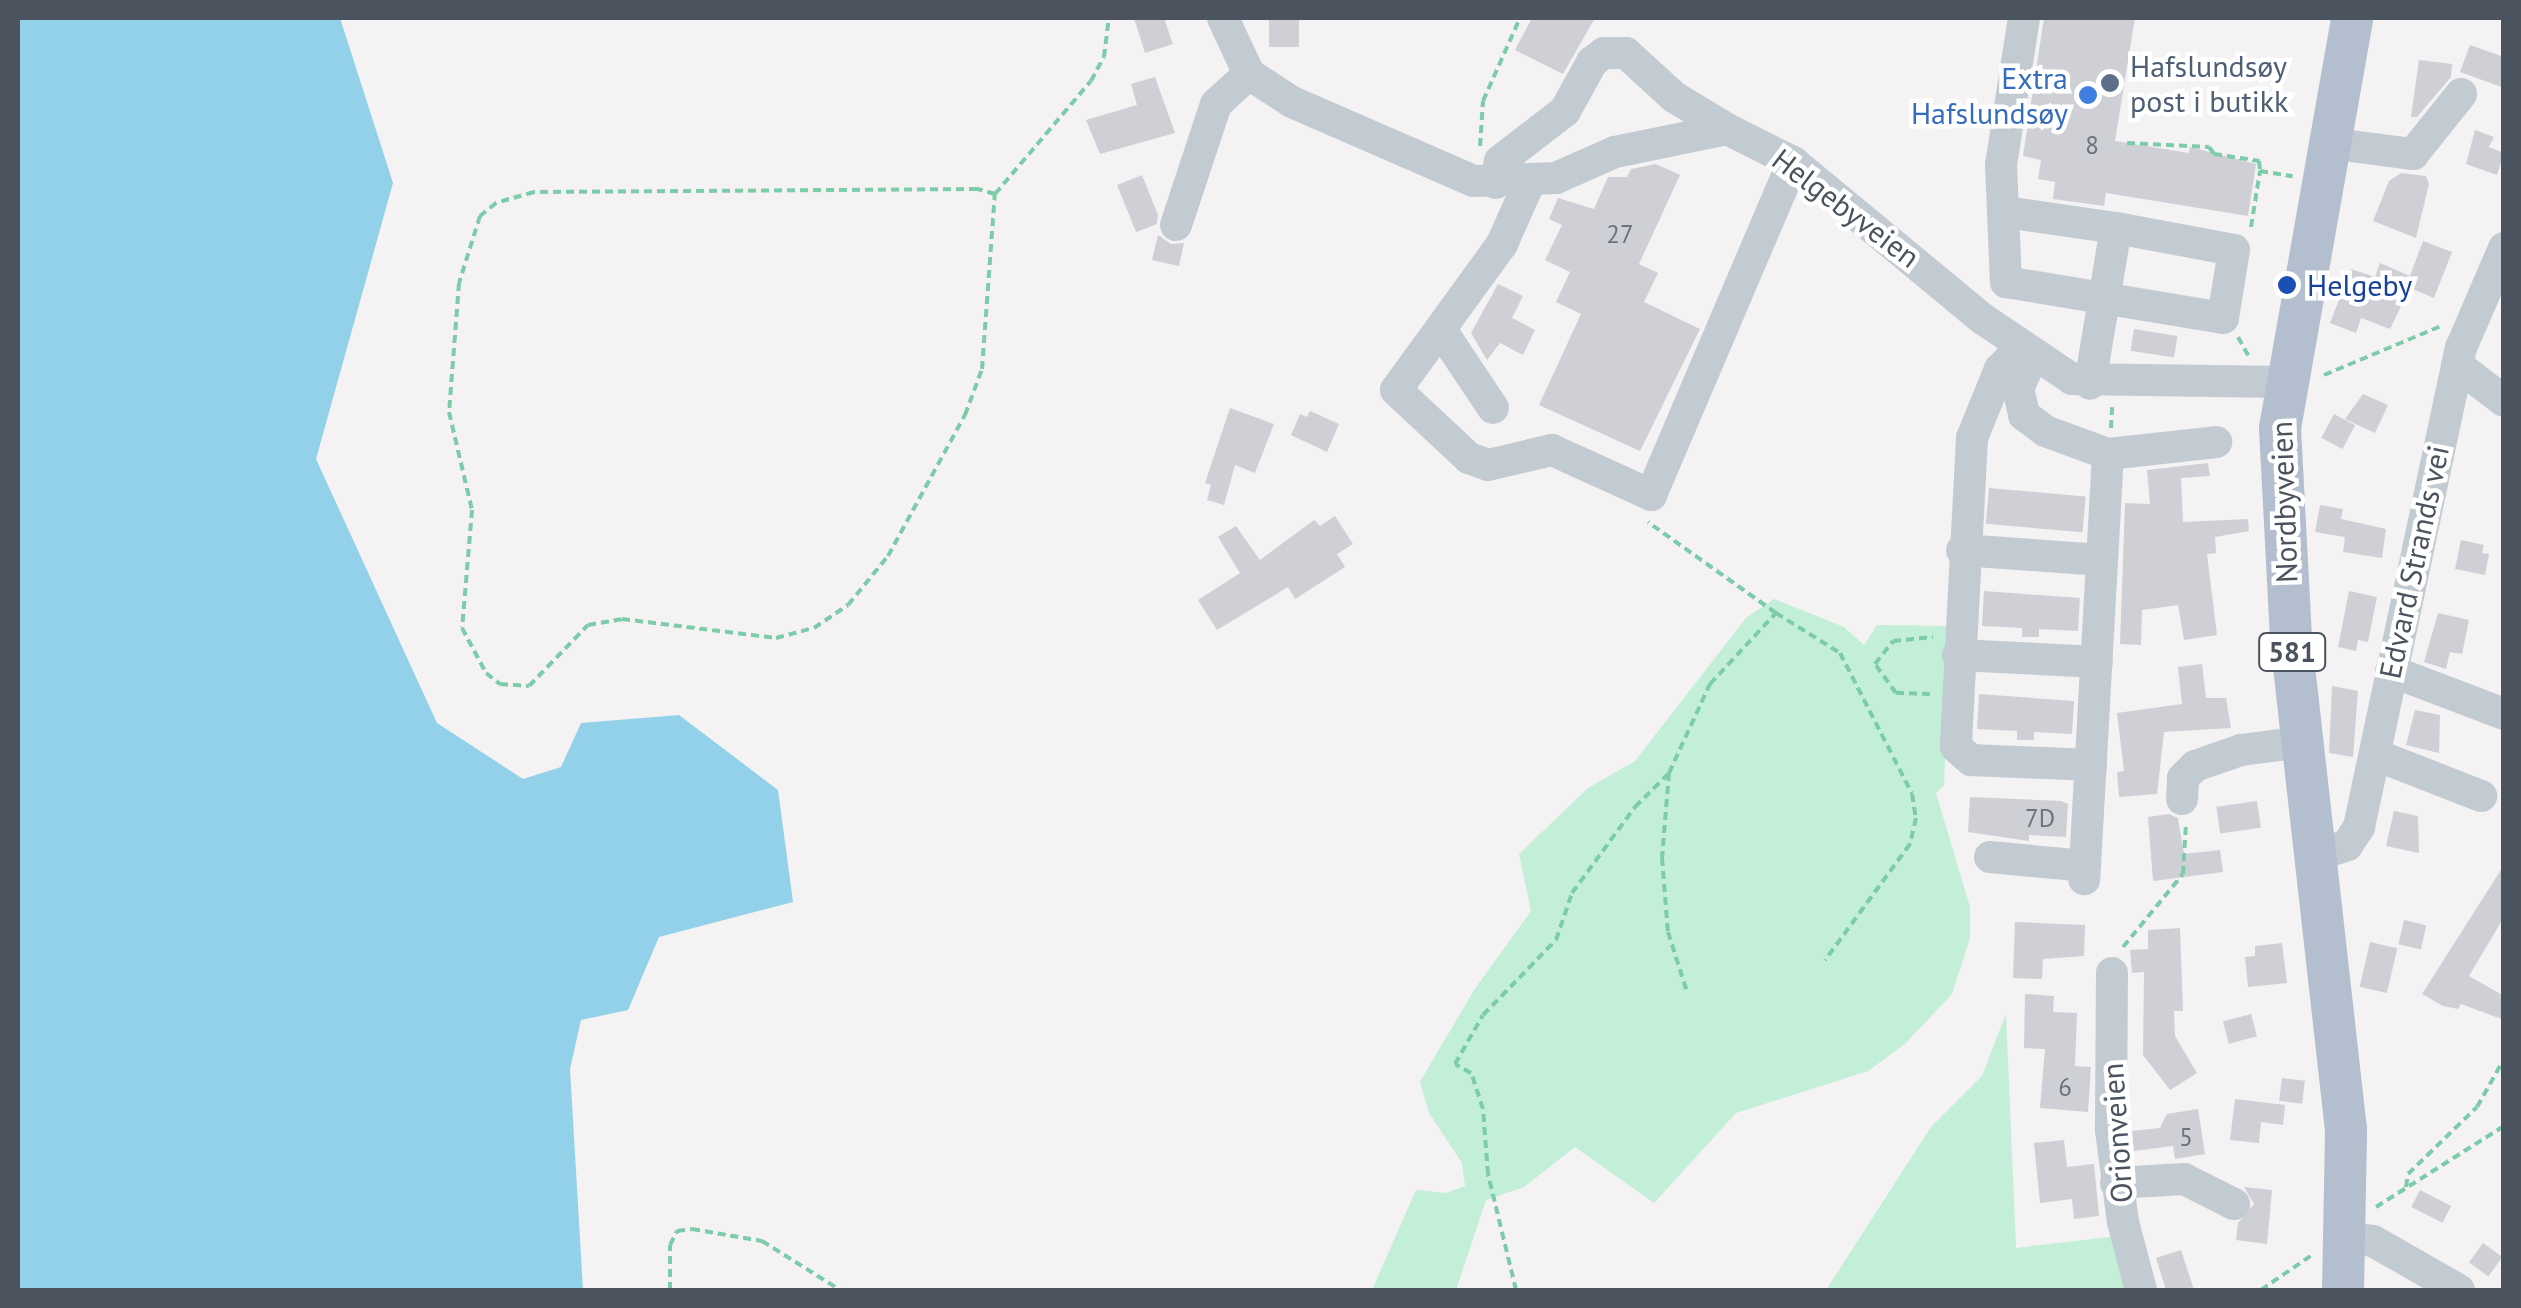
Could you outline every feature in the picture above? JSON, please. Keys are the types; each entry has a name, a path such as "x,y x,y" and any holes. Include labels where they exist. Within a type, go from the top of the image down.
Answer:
{"main road":[{"name":"Nordbyveien","path":"2343,1290 2358,1225 2302,742 2282,524 2276,382 2318,161 2352,18"}],"street":[{"path":"1223,18 1250,74 1292,102 1474,182 1661,139 1727,129"},
{"path":"1998,330 2006,282 2001,165 2024,18"},
{"name":"Helgebyveien","path":"1508,176 1565,111 1592,62 1604,53 1626,53 1674,97 1793,162 2033,355 2090,384 2276,382"},
{"path":"1176,225 1216,104 1250,74"},
{"path":"2318,161 2413,154 2461,94"},
{"path":"1508,176 1519,216 1442,332 1396,390 1469,458 1488,465 1552,450 1650,496 1793,162"},
{"path":"2005,212 2234,250 2223,318 2006,282"},
{"path":"2090,384 2116,228"},
{"name":"Edvard Strands vei","path":"2314,856 2353,839 2376,755 2457,366 2471,313 2504,248"},
{"path":"1442,332 1492,408"},
{"path":"2033,355 2018,388 2024,415 2045,431 2108,454 2216,442"},
{"path":"2033,355 2010,359 2000,369 1977,415 1953,665 1960,757 2091,765"},
{"path":"2457,366 2504,401"},
{"path":"1990,857 2085,873 2108,454"},
{"path":"1962,550 2102,560"},
{"path":"1953,665 2096,662"},
{"path":"2391,671 2504,714"},
{"path":"2182,799 2183,778 2195,766 2241,750 2302,742"},
{"path":"2376,755 2481,796"},
{"name":"Orionveien","path":"2112,973 2116,1182 2141,1290"},
{"path":"2116,1182 2184,1179 2234,1204"},
{"path":"2358,1225 2373,1241 2458,1290"}],"path":[{"path":"994,194 977,189 534,192 496,203 480,216 459,282 449,412 472,510 462,628 486,672 500,684 530,686 588,625 622,619 776,638 814,628 848,605 888,556 966,415 982,369 994,194 1091,81 1104,56 1110,18"},
{"path":"1508,176 1478,144 1477,124 1520,18"},
{"path":"2126,143 2209,147 2214,154 2258,162 2260,171 2250,230 2234,250"},
{"path":"2260,171 2318,161"},
{"path":"2223,318 2276,382 2347,367 2471,313"},
{"path":"1650,496 1643,511 1648,523 1840,653 1912,794 1916,818 1910,844 1825,960"},
{"path":"1687,992 1668,932 1662,858 1669,773 1710,684 1776,612"},
{"path":"1922,635 1941,642 1953,665 1935,692 1914,697 1890,690 1874,664 1893,641 1922,635"},
{"path":"1516,1290 1488,1174 1483,1109 1471,1073 1455,1064 1483,1015 1556,940 1572,893 1635,807 1669,773"},
{"path":"2112,973 2135,929 2185,868 2182,799"},
{"path":"2406,1187 2408,1174 2477,1107 2504,1059"},
{"path":"2261,1290 2358,1225 2406,1187 2504,1126"},
{"path":"670,1290 670,1245 677,1231 692,1228 762,1241 840,1290"}],"green space":[{"path":"1774,599 1844,627 1864,645 1877,625 1950,626 1944,785 1936,793 1970,907 1970,938 1952,994 1905,1044 1868,1071 1736,1113 1654,1203 1575,1147 1524,1187 1486,1200 1456,1290 1372,1290 1416,1190 1446,1193 1465,1186 1462,1163 1429,1113 1420,1082 1474,990 1531,911 1519,854 1588,788 1635,761 1746,618"},
{"path":"2006,1014 2016,1248 2126,1235 2143,1290 1826,1290 1931,1127 1982,1076"}],"water":[{"path":"18,18 340,18 393,183 316,459 437,723 523,779 561,767 581,723 679,715 778,790 793,902 659,937 628,1010 581,1020 570,1069 583,1290 18,1290"}],"building":[{"path":"1134,18 1164,18 1173,44 1145,53"},
{"path":"1269,18 1299,18 1299,47 1269,47"},
{"path":"1532,18 1595,18 1563,74 1515,50"},
{"path":"2044,18 2135,18 2115,141 2189,153 2190,147 2256,164 2248,216 2106,193 2104,206 2053,199 2055,182 2038,179 2041,160 2023,156"},
{"path":"2470,45 2504,57 2504,88 2460,72"},
{"path":"2419,60 2452,64 2451,77 2417,117 2411,117"},
{"path":"1155,77 1175,133 1100,154 1086,120 1137,105 1131,84"},
{"path":"2475,130 2494,137 2489,147 2504,153 2497,175 2466,164"},
{"path":"1656,164 1680,175 1639,264 1658,273 1644,302 1700,329 1640,451 1539,405 1581,314 1556,302 1570,272 1545,260 1562,225 1549,219 1558,198 1594,209 1608,177 1627,177 1631,169"},
{"path":"2401,173 2426,176 2429,184 2416,238 2373,221 2389,181"},
{"path":"1142,175 1158,215 1157,224 1136,232 1117,185"},
{"path":"1158,235 1171,244 1184,243 1179,266 1152,260"},
{"path":"2423,241 2452,252 2434,298 2410,288 2390,329 2361,318 2356,333 2330,323 2351,269 2375,277 2380,263 2410,276"},
{"path":"1498,284 1523,296 1512,318 1535,330 1523,355 1500,343 1487,360 1471,333"},
{"path":"2134,329 2177,336 2174,358 2131,351"},
{"path":"2363,394 2388,405 2375,433 2345,419"},
{"path":"1230,408 1274,424 1255,473 1235,465 1224,505 1207,500 1211,485 1205,483"},
{"path":"1310,411 1339,424 1327,452 1291,435 1300,414 1307,417"},
{"path":"2334,414 2355,425 2343,449 2321,438"},
{"path":"2208,463 2210,476 2181,478 2183,522 2248,519 2249,531 2215,537 2216,553 2207,554 2217,635 2184,640 2178,605 2142,610 2141,645 2120,644 2125,503 2150,504 2147,470"},
{"path":"1989,488 2086,496 2082,532 1986,524"},
{"path":"2320,505 2343,509 2341,519 2386,529 2382,558 2343,552 2345,537 2315,532"},
{"path":"1335,516 1353,544 1337,554 1345,567 1295,599 1288,587 1217,630 1198,600 1240,573 1218,537 1236,526 1260,560 1314,520 1320,526"},
{"path":"2461,540 2484,545 2482,553 2489,554 2485,575 2455,569"},
{"path":"1984,591 2080,598 2078,631 2039,629 2039,637 2022,637 2022,628 1982,626"},
{"path":"2349,591 2377,597 2368,642 2358,640 2356,651 2338,647"},
{"path":"2438,613 2469,620 2462,654 2450,652 2446,669 2424,662"},
{"path":"2202,664 2206,698 2226,698 2231,728 2164,732 2157,794 2119,797 2117,772 2124,771 2117,713 2182,704 2178,667"},
{"path":"2332,686 2358,691 2353,757 2329,753"},
{"path":"1979,694 2074,701 2072,734 2034,732 2034,740 2017,740 2017,731 1977,729"},
{"path":"2415,710 2440,715 2439,753 2406,745"},
{"path":"1970,797 2061,801 2068,804 2066,837 2029,835 2029,841 1968,832"},
{"path":"2257,801 2261,828 2220,833 2216,807"},
{"path":"2394,811 2418,816 2419,853 2386,846"},
{"path":"2169,814 2178,818 2184,854 2220,850 2223,872 2153,881 2148,817"},
{"path":"2504,865 2504,917 2469,976 2504,996 2504,1020 2461,1004 2458,1009 2443,1006 2422,994"},
{"path":"2404,920 2426,925 2421,950 2398,944"},
{"path":"2015,922 2085,925 2084,956 2043,959 2042,979 2013,978"},
{"path":"2180,928 2183,1011 2174,1011 2175,1036 2197,1073 2170,1090 2143,1055 2144,972 2132,973 2130,950 2148,949 2148,930"},
{"path":"2370,942 2397,948 2387,993 2360,987"},
{"path":"2282,943 2287,983 2248,987 2245,957 2255,956 2255,946"},
{"path":"2025,994 2054,996 2053,1012 2077,1013 2075,1066 2091,1067 2088,1112 2040,1108 2045,1049 2024,1048"},
{"path":"2251,1014 2257,1036 2229,1044 2223,1022"},
{"path":"2282,1078 2305,1081 2302,1104 2279,1101"},
{"path":"2235,1099 2285,1105 2283,1125 2261,1122 2259,1143 2230,1140"},
{"path":"2198,1109 2205,1154 2175,1159 2173,1146 2134,1151 2131,1131 2160,1128 2167,1114"},
{"path":"2064,1140 2067,1167 2094,1164 2099,1216 2074,1219 2072,1199 2040,1203 2034,1143"},
{"path":"2244,1187 2272,1190 2267,1244 2236,1240 2238,1223 2254,1204"},
{"path":"2420,1190 2451,1206 2443,1223 2411,1207"},
{"path":"2483,1243 2502,1257 2488,1277 2469,1262"},
{"path":"2181,1250 2194,1290 2166,1290 2156,1258"}],"place":[{"name":"Hafslundsøy post i butikk","path":"2110,83"},
{"name":"Extra Hafslundsøy","path":"2088,95"},
{"name":"Helgeby","path":"2287,285"}]}
